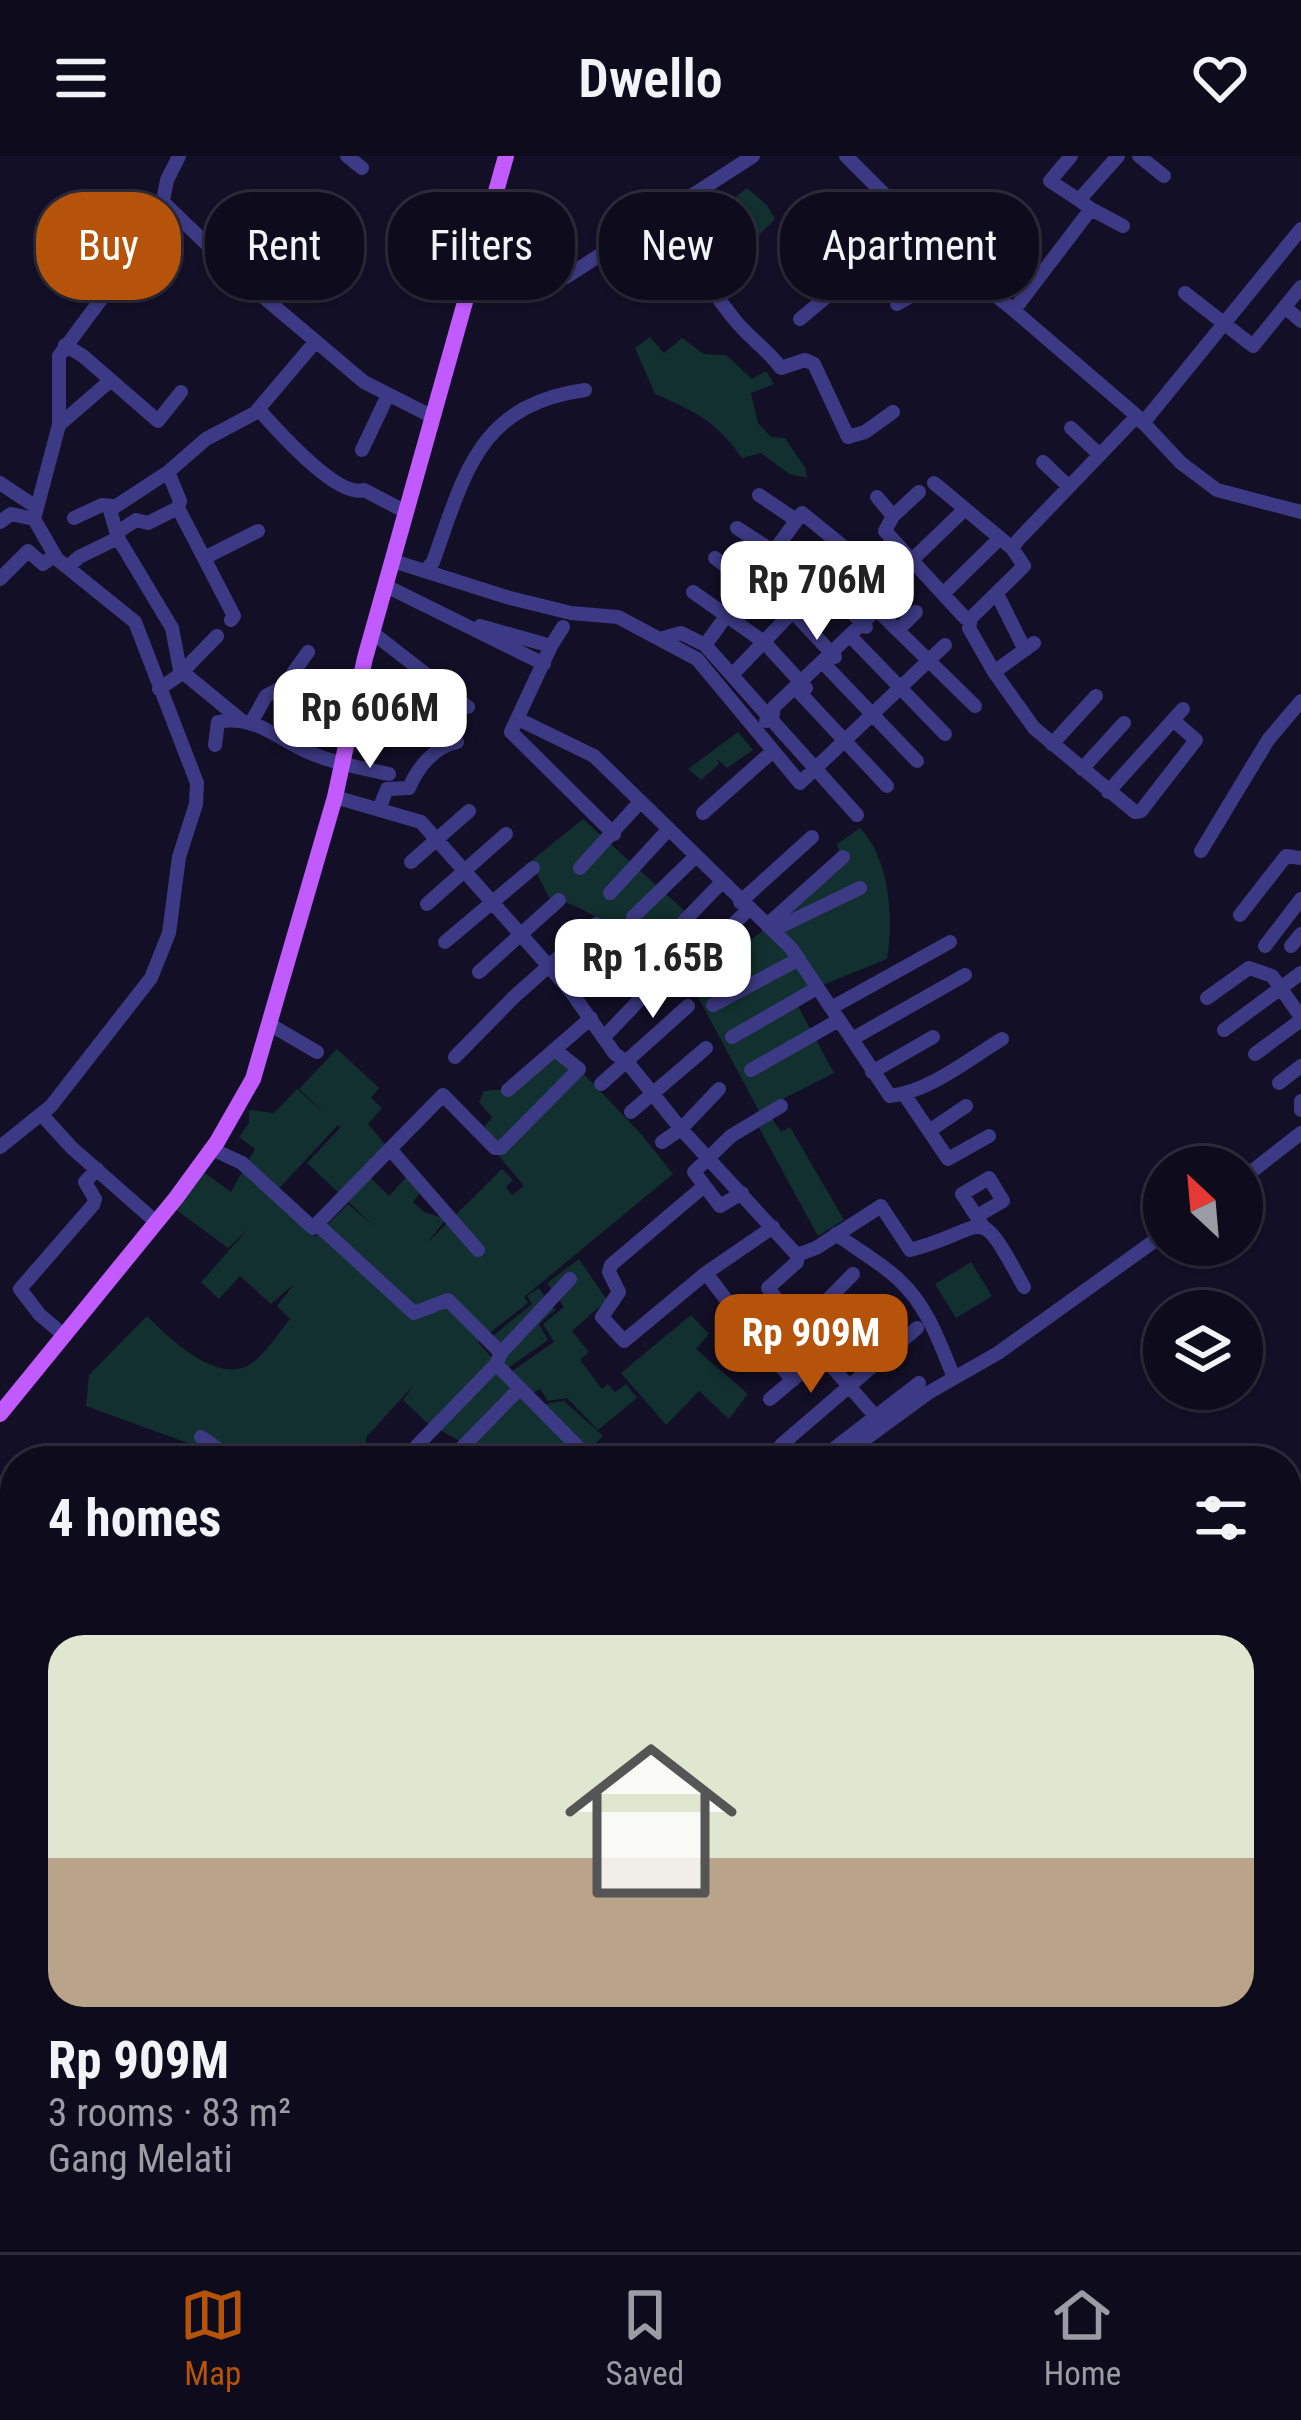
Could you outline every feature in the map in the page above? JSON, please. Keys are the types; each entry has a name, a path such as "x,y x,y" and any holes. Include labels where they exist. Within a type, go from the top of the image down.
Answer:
{"main road":[{"path":"496,192 506,156"},
{"path":"0,1414 212,1148 253,1079 334,797 373,633 466,300"}],"street":[{"path":"168,192 167,180 179,156"},
{"path":"697,192 752,156"},
{"path":"846,156 883,192"},
{"path":"1071,156 1050,181 1123,226"},
{"path":"1014,310 1118,156"},
{"path":"1148,159 1164,176"},
{"path":"181,219 205,242"},
{"path":"943,594 1140,420 1300,233"},
{"path":"1185,293 1253,346 1301,287"},
{"path":"35,513 59,425 57,364 65,345 99,300"},
{"path":"267,300 387,398 433,418"},
{"path":"719,300 781,368 805,360 814,364 848,436 865,432 893,412"},
{"path":"800,319 824,300"},
{"path":"897,304 904,300"},
{"path":"1002,300 1140,420 1180,463 1216,490 1301,512"},
{"path":"1285,307 1301,320"},
{"path":"316,341 259,410 206,440 168,472 113,506 109,516 172,628 180,670 246,722 288,738 303,750 389,775"},
{"path":"65,345 158,421 181,392"},
{"path":"59,425 111,380"},
{"path":"425,572 481,442 531,405 585,390"},
{"path":"362,450 387,398"},
{"path":"259,410 296,451 313,460 340,488 355,493 364,490 406,512"},
{"path":"1071,428 1100,455"},
{"path":"1043,461 1069,487"},
{"path":"168,472 180,500 178,508 234,616 231,620"},
{"path":"0,483 35,513 55,555 134,622 197,783 196,804 179,857 169,933 151,978 43,1116 0,1147"},
{"path":"934,483 1006,543 1024,566 971,618 969,628 1034,728 1108,792 1131,811 1141,811 1196,740 1178,715 1108,792"},
{"path":"919,492 893,516 885,531 965,618 971,618"},
{"path":"759,495 796,520"},
{"path":"877,497 893,516"},
{"path":"74,518 102,505 113,506"},
{"path":"68,567 136,520 148,523 178,508"},
{"path":"912,560 965,508"},
{"path":"0,522 10,514 35,513"},
{"path":"705,645 802,514 850,552 892,595 803,688 774,707 755,730"},
{"path":"737,528 823,583 865,626"},
{"path":"204,558 258,531"},
{"path":"3,569 28,551 43,565 55,555"},
{"path":"732,675 850,552"},
{"path":"715,558 792,614 832,659 872,716 916,761"},
{"path":"393,561 571,613 618,617 697,659 800,783 945,646"},
{"path":"386,586 544,664"},
{"path":"693,592 764,642 844,742 887,786"},
{"path":"994,672 1030,647 997,594"},
{"path":"880,612 975,706"},
{"path":"898,630 916,612"},
{"path":"447,616 551,646"},
{"path":"832,659 865,626"},
{"path":"563,627 511,732 614,833"},
{"path":"373,633 468,706"},
{"path":"660,639 681,633 705,645 857,815"},
{"path":"163,687 217,636"},
{"path":"855,641 945,734"},
{"path":"246,722 267,695 284,687 308,652"},
{"path":"1052,744 1096,696"},
{"path":"1202,851 1268,740 1301,701"},
{"path":"518,718 594,756 770,927 799,959 890,1096 904,1094 1002,1039"},
{"path":"215,745 218,722 246,722"},
{"path":"1082,769 1124,723"},
{"path":"379,809 387,789 410,785 442,747 457,742"},
{"path":"703,813 772,752"},
{"path":"334,797 416,819 494,902 569,989 615,1054 797,1255 797,1262 768,1288 875,1417"},
{"path":"580,868 640,802"},
{"path":"411,862 469,812"},
{"path":"610,893 668,830"},
{"path":"427,904 506,834"},
{"path":"705,986 691,965 812,837"},
{"path":"1240,915 1286,856 1301,858"},
{"path":"633,917 695,857"},
{"path":"770,927 843,857"},
{"path":"445,941 533,868"},
{"path":"770,927 855,890 829,869"},
{"path":"663,943 721,883"},
{"path":"1265,946 1301,899"},
{"path":"479,972 559,901"},
{"path":"455,1057 596,924"},
{"path":"751,1070 950,942"},
{"path":"569,989 635,943"},
{"path":"712,1005 799,959"},
{"path":"1207,998 1250,968 1266,971 1280,987 1301,1018 1255,1054"},
{"path":"605,1036 666,972"},
{"path":"1224,1030 1301,973"},
{"path":"852,1039 965,975"},
{"path":"732,1036 817,988"},
{"path":"601,1084 688,1006"},
{"path":"508,1090 591,1018"},
{"path":"269,1024 317,1052"},
{"path":"872,1072 934,1036"},
{"path":"632,1112 706,1048"},
{"path":"318,1225 442,1095 495,1148 501,1148 579,1069 555,1051"},
{"path":"1279,1083 1301,1066"},
{"path":"662,1142 719,1089"},
{"path":"904,1094 948,1159 989,1136"},
{"path":"1301,1101 1301,1110"},
{"path":"742,1193 722,1207 694,1172 731,1136 781,1106"},
{"path":"929,1131 966,1106"},
{"path":"43,1116 156,1222"},
{"path":"1263,1162 1301,1132"},
{"path":"212,1148 242,1163 308,1225 318,1225 414,1313 448,1300 499,1358 519,1389 577,1446"},
{"path":"389,1149 478,1250"},
{"path":"65,1336 20,1289 93,1205 95,1198 85,1182 97,1169"},
{"path":"703,1187 611,1265 609,1272 620,1292 602,1317 618,1337 626,1341 706,1273 773,1227"},
{"path":"797,1255 881,1206 910,1250 980,1222 995,1234 1024,1287"},
{"path":"836,1234 914,1294 954,1378"},
{"path":"857,1446 1143,1249"},
{"path":"706,1273 793,1379"},
{"path":"799,1330 853,1274"},
{"path":"417,1446 570,1279"},
{"path":"770,1399 886,1301"},
{"path":"756,1339 786,1313"},
{"path":"781,1445 917,1328"},
{"path":"837,1446 919,1383"},
{"path":"464,1446 519,1389"},
{"path":"201,1437 214,1446"}],"green space":[{"path":"756,196 767,205 775,219 756,238"},
{"path":"650,337 664,353 682,338 704,354 726,355 752,379 766,371 774,384 751,393 758,423 771,437 785,438 807,478 789,474 761,453 742,458 704,419 655,394 635,348"},
{"path":"738,732 753,750 727,768 717,759 719,764 701,780 688,769"},
{"path":"583,819 727,949 674,981 601,920 549,898 531,861"},
{"path":"860,828 884,873 890,926 887,959 793,997 834,1073 759,1111 692,986 790,909 840,854 837,844"},
{"path":"337,1049 379,1088 371,1098 382,1108 368,1124 389,1149 369,1176 389,1196 409,1174 423,1189 413,1202 424,1212 446,1219 428,1242 502,1169 513,1180 506,1187 512,1195 524,1186 499,1156 582,1072 641,1134 673,1174 524,1297 528,1303 478,1342 534,1406 564,1401 603,1436 593,1446 469,1446 427,1423 403,1400 414,1385 367,1436 365,1446 196,1446 86,1406 89,1375 147,1316 195,1357 225,1369 252,1363 268,1348 290,1319 277,1306 294,1284 271,1304 240,1276 219,1299 201,1282 248,1229 228,1248 172,1207 201,1170 231,1192 255,1149 239,1137 249,1123 249,1110 274,1113 297,1089 325,1114 299,1089","holes":["338,1125 307,1163 375,1227 348,1204 315,1237 264,1192 272,1196"]},
{"path":"554,1054 577,1067 497,1147 482,1130 492,1117 479,1102 484,1091 508,1089"},
{"path":"771,1117 781,1132 790,1127 844,1220 818,1236 757,1124"},
{"path":"579,1259 607,1300 572,1331 589,1352 580,1360 602,1389 608,1384 615,1392 626,1384 637,1398 598,1430 567,1398 548,1401 540,1389 528,1396 509,1373 554,1342 543,1324 564,1307 547,1283"},
{"path":"971,1262 992,1296 956,1318 935,1284"},
{"path":"539,1288 555,1310 539,1324 548,1340 508,1368 484,1343 532,1304 527,1296"},
{"path":"691,1315 709,1334 696,1349 748,1394 729,1419 699,1391 666,1425 621,1373"}]}
